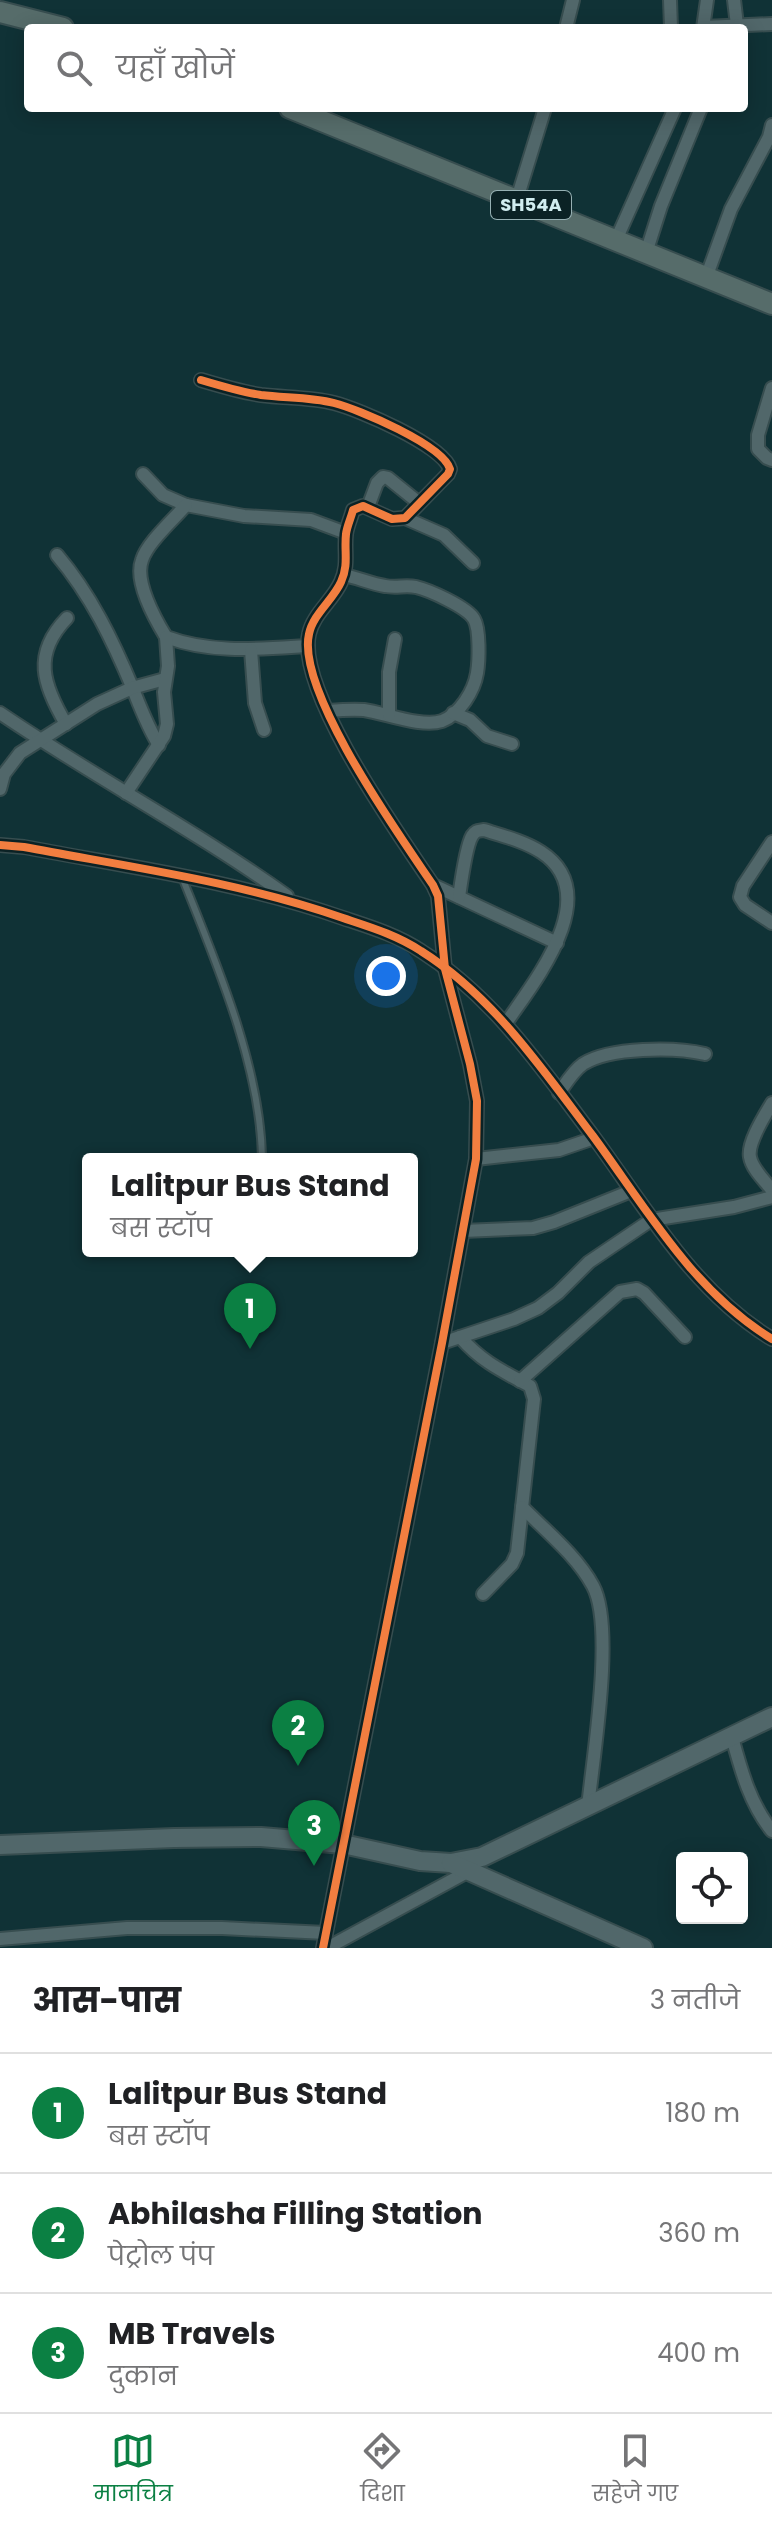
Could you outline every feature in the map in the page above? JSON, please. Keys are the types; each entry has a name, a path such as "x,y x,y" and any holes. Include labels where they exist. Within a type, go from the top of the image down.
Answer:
{"main road":[{"path":"0,12 47,24"},
{"name":"SH54A","path":"300,112 772,304"}],"street":[{"path":"567,24 573,0"},
{"path":"670,0 671,24"},
{"path":"704,24 707,0"},
{"path":"734,0 737,24"},
{"path":"748,25 772,24"},
{"path":"517,199 544,112"},
{"path":"616,240 673,112"},
{"path":"646,253 661,206 699,112"},
{"path":"706,278 731,209 769,137 772,125"},
{"path":"201,380 245,392 331,402 420,441 442,456 450,469 405,518"},
{"path":"772,388 758,435 758,449 772,460"},
{"path":"143,474 163,495 186,505 244,516 311,520 346,533"},
{"path":"368,507 377,483 383,477 419,503"},
{"path":"126,793 159,745 167,724 166,637 146,596 140,573 142,558 186,505"},
{"path":"325,1948 476,1159 477,1101 445,969 440,907 433,885 376,799 328,711 312,674 308,646 312,625 340,586 344,575 346,533 353,510 368,507 392,519 405,518 444,535 473,563"},
{"path":"57,555 95,607 148,728 159,745"},
{"path":"328,711 350,709 429,723 440,722 467,698 478,670 474,619 468,612 418,587 384,586 344,575"},
{"path":"66,724 52,701 44,676 51,639 67,618"},
{"path":"166,637 196,647 251,650 308,646"},
{"path":"389,715 389,672 395,639"},
{"path":"251,650 255,703 264,730"},
{"path":"0,789 2,774 20,753 97,704 132,688 165,679"},
{"path":"0,713 238,861 293,900"},
{"path":"453,713 476,724 487,736 512,744"},
{"path":"459,897 472,836 484,830 522,842 549,858 563,880 568,900 564,926 557,943 506,1023"},
{"path":"0,845 24,847 293,900 392,935 421,951 506,1023 594,1138 651,1220 712,1291 772,1339"},
{"path":"771,847 743,886 740,897 745,905 772,923"},
{"path":"433,885 557,943"},
{"path":"559,1093 579,1067 606,1055 664,1049 705,1054"},
{"path":"772,1103 749,1154 772,1190"},
{"path":"476,1159 559,1150 594,1138"},
{"path":"463,1231 533,1228 631,1191"},
{"path":"442,1343 538,1308 589,1262 651,1220 734,1207 772,1197"},
{"path":"520,1381 611,1299 628,1289 644,1293 685,1337"},
{"path":"460,1337 491,1366 530,1386 534,1399 517,1553 512,1564 483,1594"},
{"path":"522,1507 578,1565 594,1587 599,1606 601,1674 588,1807"},
{"path":"0,1845 246,1837 343,1844 420,1861 451,1863 482,1857 772,1717"},
{"path":"732,1737 760,1817 772,1831"},
{"path":"451,1863 643,1948"},
{"path":"325,1948 469,1871"},
{"path":"5,1948 0,1941 127,1928 326,1933"}],"lane":[{"path":"182,877 228,995 254,1097 261,1153"}],"cycle path":[{"path":"201,380 254,394 316,400 346,407 417,439 432,449 450,469 405,518 392,519 363,506 353,510 346,534 343,576 309,634 309,659 318,690 334,726 438,896 445,969 477,1101 476,1159 323,1948"},
{"path":"0,845 144,869 265,895 373,928 421,951 447,969 494,1012 555,1085 695,1273 718,1297 772,1339"}],"place":[{"name":"Lalitpur Bus Stand","path":"250,1349"},
{"name":"Abhilasha Filling Station","path":"298,1766"},
{"name":"MB Travels","path":"314,1866"}]}
